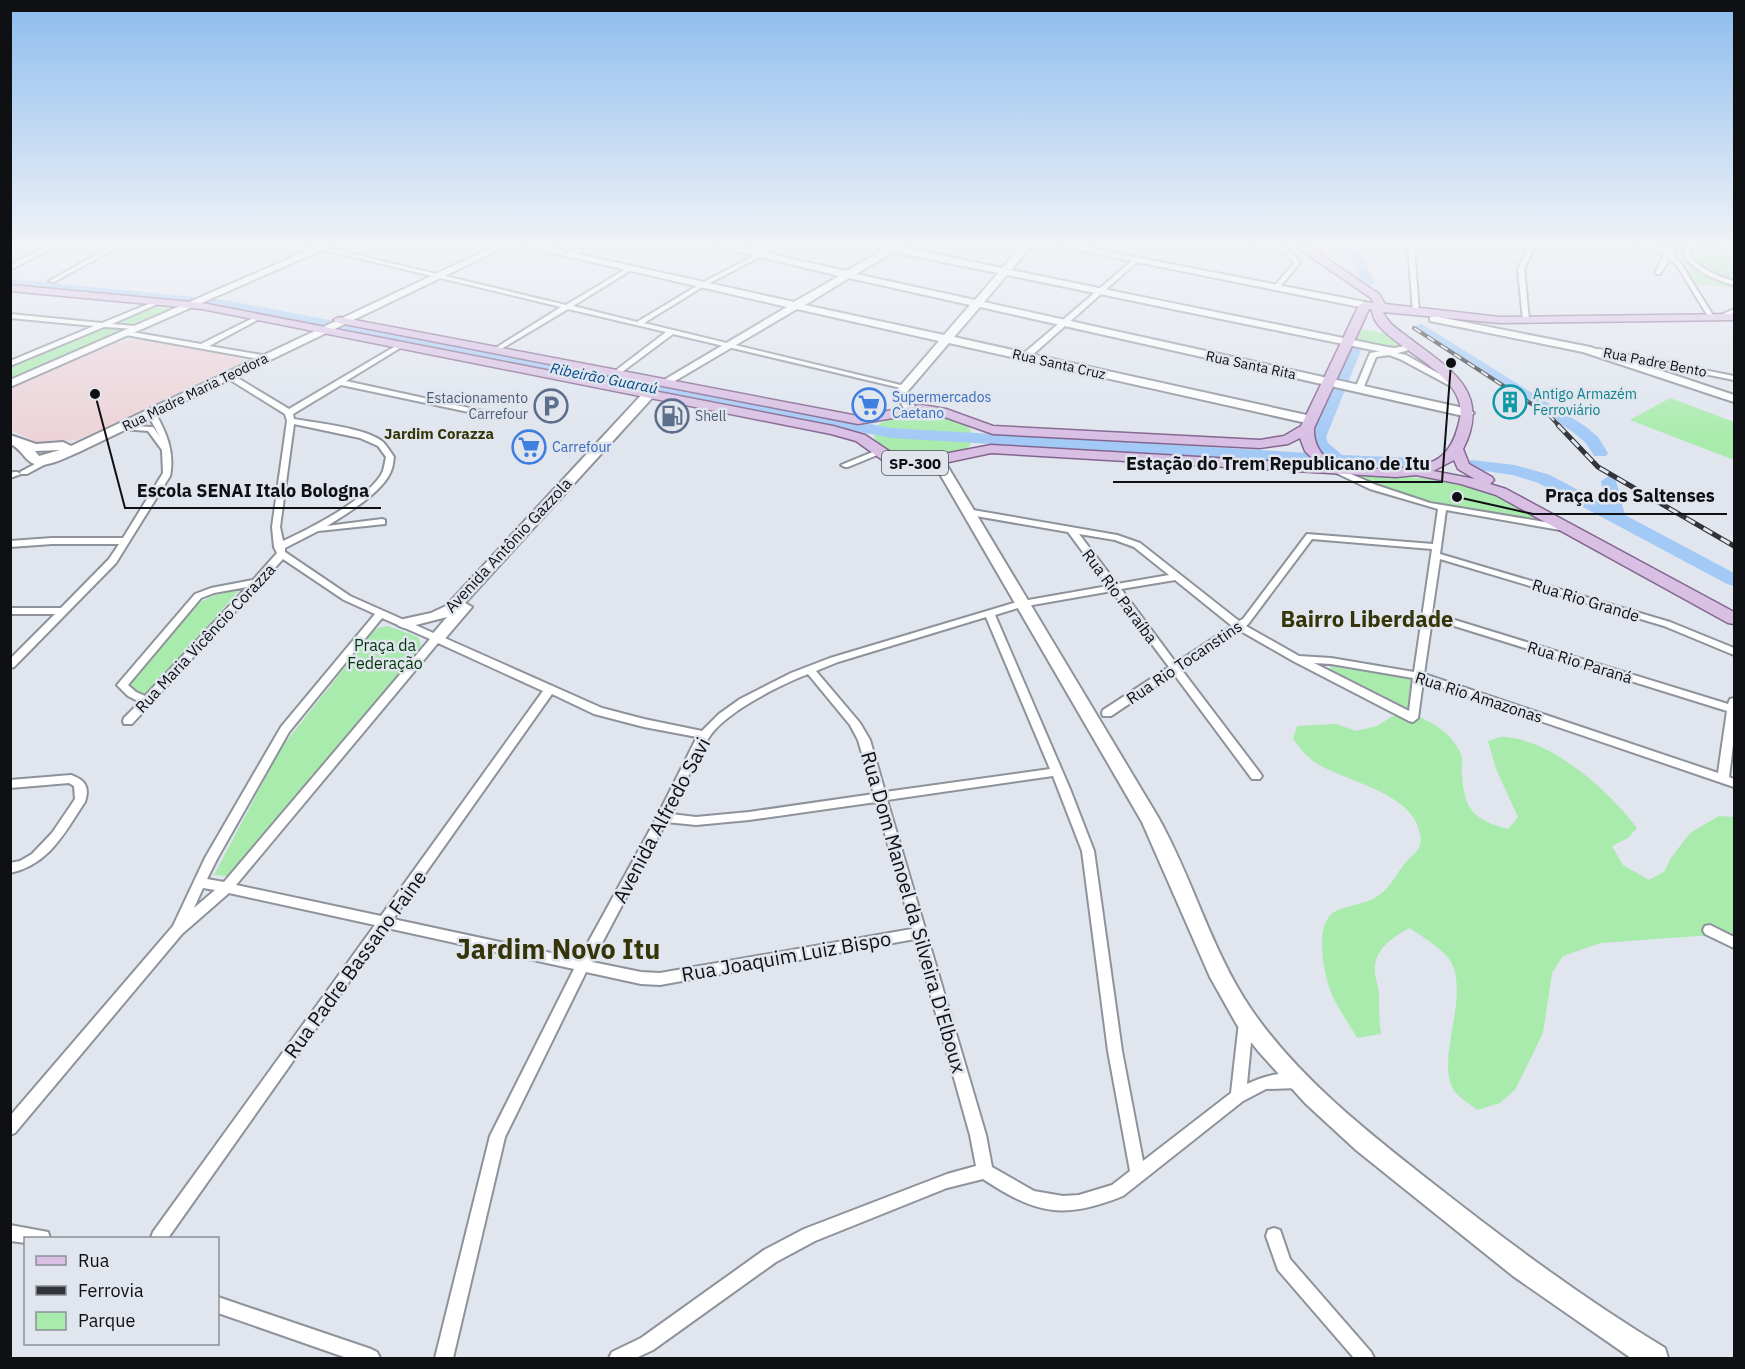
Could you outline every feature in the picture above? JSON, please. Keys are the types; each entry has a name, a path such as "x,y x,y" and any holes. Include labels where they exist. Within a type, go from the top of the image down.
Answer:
{"main road":[{"name":"SP-300","path":"236,310 259,317 402,345 659,390 858,420 869,430 878,453 908,462 939,462 984,429 1260,444 1288,440 1309,424"},
{"name":"SP-300","path":"267,310 346,322 618,373 659,390 833,430 869,430 892,412 910,409 945,412 974,438 991,449 1396,472 1437,466 1446,461 1456,449"},
{"path":"1335,469 1308,448 1305,441 1309,424 1331,382 1363,310"},
{"path":"1378,310 1381,329"},
{"path":"1396,310 1521,327"},
{"path":"1381,329 1393,322 1408,318 1521,327 1726,320"},
{"path":"1354,328 1381,329 1413,347 1459,387 1465,396 1468,413 1456,449 1463,466 1474,474 1527,496 1734,609"},
{"path":"1396,472 1442,476 1482,485 1520,502 1734,619"}],"street":[{"path":"10,364 139,310"},
{"path":"10,384 180,310"},
{"path":"346,322 371,310"},
{"path":"496,350 559,310"},
{"path":"581,310 904,387"},
{"path":"638,324 661,310"},
{"name":"Avenida Antônio Gazzola","path":"404,623 435,617 451,609 659,390 788,310"},
{"name":"Rua Santa Cruz","path":"818,310 1026,356 1309,424"},
{"path":"910,409 901,392 904,387 971,310"},
{"name":"Rua Santa Rita","path":"997,310 1468,413"},
{"path":"1026,356 1078,310"},
{"path":"1191,310 1391,352 1459,387"},
{"path":"1521,310 1521,327"},
{"path":"1726,320 1734,311"},
{"path":"10,315 139,328"},
{"path":"10,323 25,316"},
{"path":"201,347 259,317"},
{"name":"Rua Madre Maria Teodora","path":"10,439 28,451 36,460 51,451 96,439 123,427 265,358 346,322"},
{"name":"Rua Padre Bento","path":"1521,327 1586,349 1734,378"},
{"path":"618,373 671,332"},
{"path":"126,333 265,358"},
{"path":"402,345 339,382 290,417 276,527 280,550 347,598 550,689 621,718 704,735"},
{"path":"1354,388 1372,357 1413,347"},
{"path":"1586,349 1734,399"},
{"path":"1678,380 1672,372 1692,370"},
{"path":"228,376 290,417 375,441 391,456 388,474 344,512 280,550"},
{"path":"339,382 497,416"},
{"path":"10,665 108,566 168,472 164,448 165,436 151,414"},
{"path":"123,427 150,429 164,448"},
{"name":"Avenida Antônio Gazzola","path":"436,638 554,511 612,439"},
{"path":"17,474 51,451"},
{"path":"845,465 878,453"},
{"path":"939,462 1020,604 1152,824 1218,974 1246,1019 1299,1082 1371,1150 1517,1266 1570,1305 1655,1359"},
{"path":"1335,469 1387,492 1442,508 1528,520 1571,530"},
{"path":"1297,659 1413,718 1442,508"},
{"name":"Rua Rio Amazonas","path":"967,512 1123,539 1137,545 1239,626 1297,659 1331,661 1420,676 1734,783"},
{"path":"318,529 382,522"},
{"name":"Rua Rio Paraíba","path":"1071,530 1256,776"},
{"name":"Rua Rio Tocanstins","path":"1107,713 1245,621 1310,536 1436,551"},
{"path":"10,544 52,541 126,541"},
{"name":"Rua Maria Vicêncio Corazza","path":"128,721 255,582 280,550"},
{"name":"Rua Rio Grande","path":"1436,551 1667,624 1734,652"},
{"name":"Avenida Alfredo Savi","path":"444,1359 498,1136 583,965 663,817 704,735 744,701 809,669 1020,604 1175,577"},
{"path":"147,701 132,694 122,685 198,596 255,582"},
{"path":"10,611 62,611"},
{"path":"177,930 200,882 285,730 381,613"},
{"path":"989,613 1088,851 1114,1051 1138,1174"},
{"name":"Rua Rio Paraná","path":"1427,614 1734,705"},
{"path":"10,1128 177,930 226,888 436,638"},
{"name":"Rua Dom Manoel da Silveira D'Elboux","path":"809,669 855,723 864,740 978,1135 985,1171"},
{"name":"Rua Padre Bassano Faine","path":"160,1237 550,689"},
{"path":"1723,779 1734,705"},
{"path":"663,817 696,821 749,816 1056,772"},
{"path":"10,784 71,779 80,784 81,799 56,836 36,857 23,865 10,868"},
{"name":"Rua Joaquim Luiz Bispo","path":"200,882 626,976 660,979 919,933"},
{"path":"1710,930 1734,943"},
{"path":"1238,1096 1246,1019"},
{"path":"618,1359 647,1344 770,1256 810,1235 947,1181 985,1171 1016,1192 1036,1200 1055,1204 1081,1203 1100,1198 1117,1191 1238,1096 1258,1084 1274,1080 1299,1082"},
{"path":"10,1233 31,1237"},
{"path":"1274,1236 1284,1264 1365,1359"},
{"path":"219,1305 371,1359"}],"shaded area":[{"path":"141,339 239,358 244,361 95,433 75,440 41,444 11,430 10,388 117,343"}],"green space":[{"path":"147,310 173,310 137,325 116,323"},
{"path":"105,328 126,330 11,379 11,368"},
{"path":"1359,329 1389,334 1404,346 1397,349 1354,341"},
{"path":"1670,398 1734,422 1734,460 1630,420"},
{"path":"917,412 942,415 968,426 972,433 971,443 961,451 923,460 897,456 879,445 874,435 879,424 893,417"},
{"path":"1347,472 1455,481 1499,494 1551,522 1418,500"},
{"path":"239,590 154,689 142,696 128,686 195,605 212,596"},
{"name":"Praça da Federação","path":"388,626 418,637 421,645 418,651 241,861 227,876 214,875 281,748 373,632 378,628"},
{"path":"1331,666 1414,680 1411,709 1401,708 1330,669"},
{"path":"1407,712 1432,723 1454,742 1462,758 1463,788 1469,806 1480,818 1497,826 1508,829 1518,817 1496,769 1488,741 1503,737 1523,740 1542,747 1579,770 1612,799 1637,828 1628,838 1612,846 1623,865 1649,880 1664,872 1671,858 1690,833 1719,816 1734,817 1734,937 1698,936 1601,943 1563,956 1552,973 1543,1033 1515,1090 1500,1103 1477,1110 1455,1092 1450,1080 1449,1048 1457,995 1452,964 1444,953 1410,928 1390,940 1380,952 1375,974 1379,992 1381,1034 1357,1038 1332,995 1326,976 1322,939 1328,919 1334,912 1368,901 1384,891 1418,850 1421,838 1416,822 1399,803 1374,789 1318,765 1293,739 1297,726 1336,724 1356,731 1377,726 1391,717"}],"waterway":[{"name":"Ribeirão Guaraú","path":"255,310 891,433 1308,458"},
{"path":"1422,328 1579,429 1592,440 1600,453"},
{"path":"1338,459 1320,445 1318,437 1355,348"},
{"name":"Ribeirão Guaraú","path":"1331,459 1338,459"},
{"name":"Ribeirão Guaraú","path":"1338,459 1414,463"},
{"name":"Ribeirão Guaraú","path":"1471,465 1515,470 1544,479 1734,580"},
{"path":"1609,481 1617,517"}],"railway":[{"path":"1414,328 1550,416 1560,427"},
{"path":"1558,425 1598,467 1734,546"}],"place":[{"name":"Estação do Trem Republicano de Itu","path":"1451,363"},
{"name":"Escola SENAI Italo Bologna","path":"95,394"},
{"name":"Antigo Armazém Ferroviário","path":"1510,402"},
{"name":"Supermercados Caetano","path":"869,405"},
{"name":"Estacionamento Carrefour","path":"551,406"},
{"name":"Shell","path":"672,416"},
{"name":"Carrefour","path":"529,447"},
{"name":"Praça dos Saltenses","path":"1457,497"}],"district":[{"name":"Jardim Corazza","path":"439,433"},
{"name":"Bairro Liberdade","path":"1367,618"},
{"name":"Jardim Novo Itu","path":"558,948"}]}
